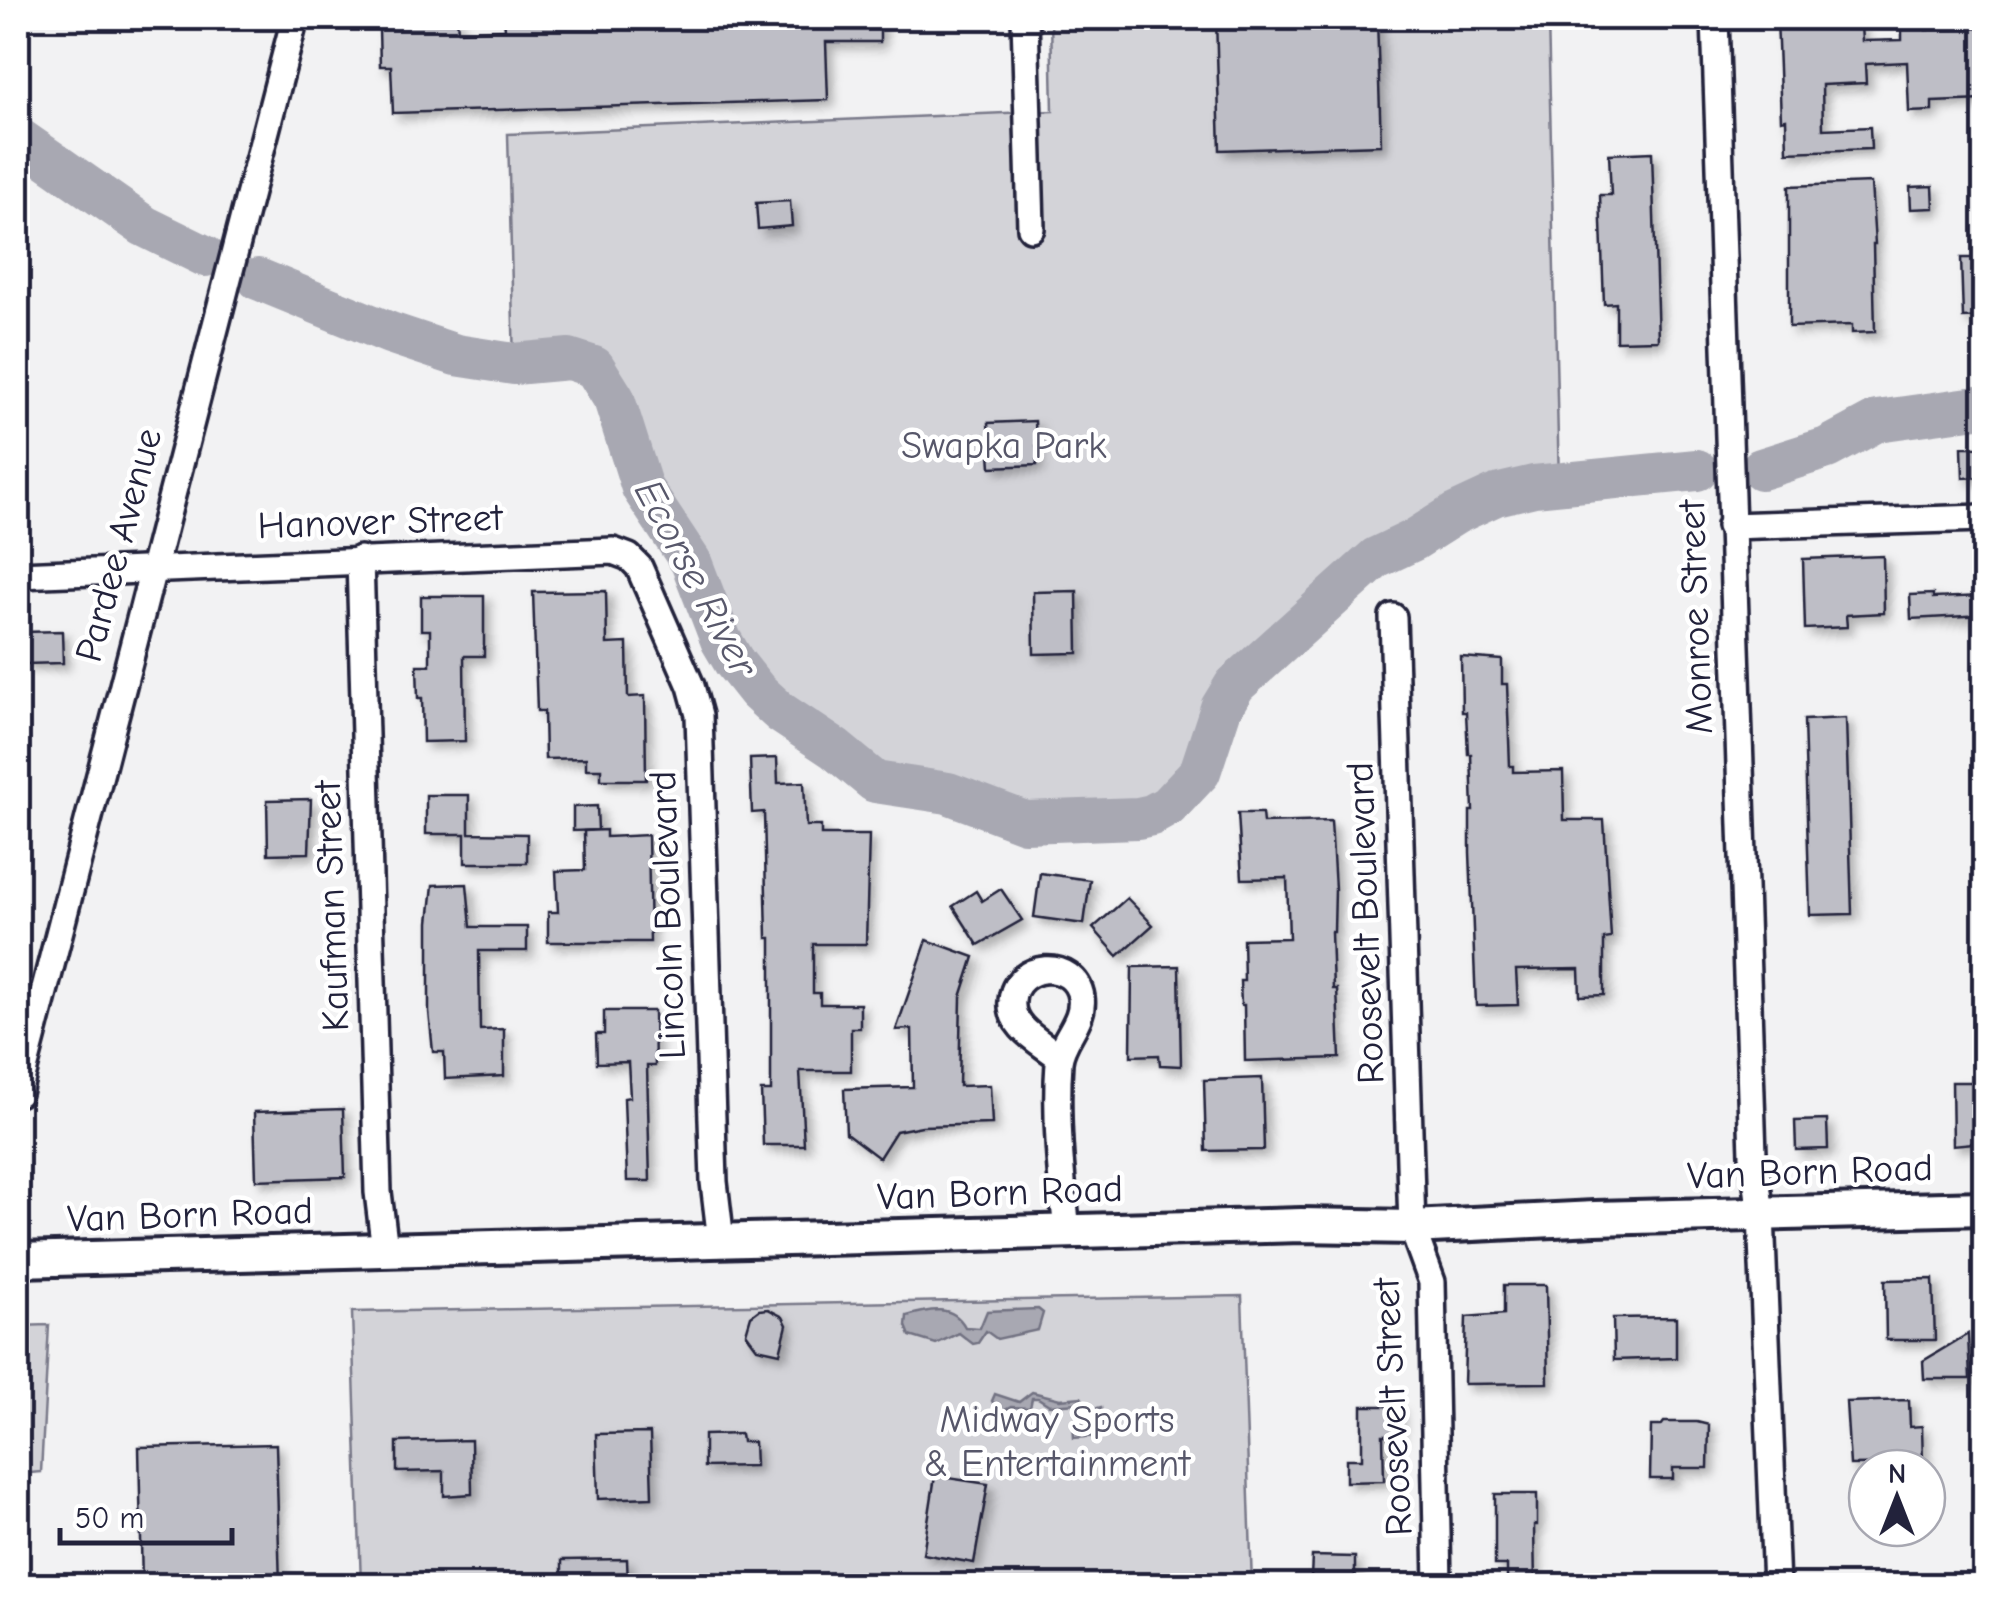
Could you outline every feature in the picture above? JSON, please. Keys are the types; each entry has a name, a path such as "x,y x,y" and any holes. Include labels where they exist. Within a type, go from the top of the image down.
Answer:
{"main road":[{"name":"Van Born Road","path":"18,1260 1301,1225 1412,1227 1984,1208"}],"street":[{"name":"Pardee Avenue","path":"18,1092 295,18"},
{"path":"1025,18 1031,228"},
{"name":"Monroe Street","path":"1716,18 1753,1155 1761,1214 1776,1586"},
{"path":"1730,526 1984,518"},
{"name":"Hanover Street","path":"18,575 613,551"},
{"name":"Lincoln Boulevard","path":"613,551 629,557 639,568 691,686 699,715 714,1182 721,1240"},
{"name":"Kaufman Street","path":"360,560 378,1192 385,1250"},
{"name":"Roosevelt Boulevard","path":"1394,617 1412,1227"},
{"path":"1059,1057 1061,1173 1067,1231"},
{"name":"Roosevelt Street","path":"1412,1227 1432,1282 1438,1586"}],"green space":[{"name":"Swapka Park","path":"1051,18 1548,18 1559,483 1496,495 1389,550 1235,685 1221,708 1200,772 1168,806 1137,818 1025,822 948,793 875,782 781,713 734,662 721,640 691,562 642,488 614,399 594,367 569,359 514,364 508,134 1053,111"},
{"name":"Midway Sports & Entertainment","path":"1242,1296 1252,1585 361,1585 352,1312"},
{"path":"49,1325 41,1472 18,1474 18,1326"}],"shaded area":[{"path":"1038,1309 1043,1313 1038,1330 997,1339 986,1331 973,1344 959,1333 936,1344 910,1336 906,1326 907,1316 932,1310 954,1315 965,1327 980,1328 987,1311"},
{"path":"1032,1392 1060,1399 1081,1397 1090,1410 1101,1407 1104,1427 1099,1436 1074,1438 1073,1421 1083,1411 1078,1403 1049,1405 1032,1398 1030,1408 1011,1407 999,1413 992,1401 995,1394 1019,1402"}],"building":[{"path":"382,18 457,18 458,31 505,29 504,18 880,18 880,42 826,42 828,100 393,113 391,66 380,66"},
{"path":"1216,18 1377,18 1381,145 1220,150"},
{"path":"1777,18 1820,18 1820,26 1861,25 1862,41 1902,40 1902,18 1925,18 1926,30 1984,28 1984,100 1932,102 1932,111 1909,112 1907,62 1865,64 1866,83 1822,85 1823,129 1870,127 1871,149 1787,152 1786,119 1781,120"},
{"path":"1652,152 1658,340 1616,341 1616,303 1604,304 1600,195 1611,195 1609,154"},
{"path":"1871,183 1875,332 1852,333 1852,325 1789,327 1789,186"},
{"path":"1933,186 1934,208 1911,209 1910,187"},
{"path":"790,201 792,226 758,229 756,203"},
{"path":"1961,258 1984,258 1984,317 1963,318"},
{"path":"1035,421 1037,465 991,467 988,423"},
{"path":"1962,447 1984,447 1984,477 1963,478"},
{"path":"1883,556 1884,613 1846,615 1847,627 1805,629 1803,559"},
{"path":"606,591 607,644 627,643 628,697 645,696 646,780 601,780 601,769 586,769 586,758 545,759 544,711 537,711 533,592"},
{"path":"1077,591 1078,653 1034,654 1033,592"},
{"path":"1933,594 1933,598 1984,596 1984,615 1911,619 1910,595"},
{"path":"421,596 484,596 484,656 464,656 465,741 423,742 417,665 430,665 430,630 421,630"},
{"path":"62,631 63,663 24,664 23,632"},
{"path":"1461,657 1502,660 1513,772 1563,771 1564,820 1604,820 1611,938 1604,939 1604,995 1580,996 1579,969 1516,970 1518,1005 1476,1006 1471,754 1466,712 1462,712"},
{"path":"1846,718 1852,914 1810,915 1804,720"},
{"path":"777,758 778,783 804,782 806,826 821,826 821,835 869,835 866,944 813,944 813,993 820,993 820,1004 860,1004 860,1028 851,1028 851,1071 800,1071 804,1145 763,1145 761,1091 771,1091 771,938 767,938 764,812 752,813 750,759"},
{"path":"426,795 469,795 469,833 527,834 527,863 465,863 465,834 426,834"},
{"path":"311,799 309,853 268,854 267,800"},
{"path":"597,806 598,830 573,831 573,807"},
{"path":"1238,813 1262,813 1263,823 1331,821 1335,889 1331,932 1333,989 1337,989 1340,1058 1245,1061 1240,981 1244,981 1243,939 1289,938 1287,878 1242,879"},
{"path":"606,830 606,837 648,835 650,942 548,942 548,912 558,912 556,871 585,870 584,831"},
{"path":"1040,873 1090,880 1084,924 1034,917"},
{"path":"467,884 471,927 527,927 527,951 479,951 480,1030 504,1029 504,1076 445,1079 444,1052 433,1052 429,1012 433,885"},
{"path":"1001,889 1022,920 978,945 953,906 976,891 982,901"},
{"path":"1127,898 1153,925 1118,956 1093,928"},
{"path":"927,940 974,957 961,997 959,1086 990,1085 992,1124 922,1126 896,1131 879,1158 846,1133 844,1089 913,1087 912,1029 896,1030"},
{"path":"1179,966 1181,1066 1160,1065 1159,1055 1131,1056 1132,967"},
{"path":"604,1011 654,1011 655,1066 647,1066 650,1181 627,1181 624,1098 630,1097 628,1062 597,1063 596,1034 604,1034"},
{"path":"1262,1078 1264,1150 1206,1151 1204,1080"},
{"path":"1952,1082 1973,1082 1973,1093 1984,1093 1984,1142 1953,1145"},
{"path":"343,1109 345,1177 256,1180 254,1112"},
{"path":"1827,1120 1828,1149 1796,1150 1795,1121"},
{"path":"1933,1279 1935,1340 1886,1340 1885,1280"},
{"path":"1504,1285 1546,1285 1548,1383 1464,1384 1466,1317 1504,1314"},
{"path":"768,1309 783,1317 787,1325 780,1353 757,1348 746,1333 751,1316"},
{"path":"1676,1317 1676,1358 1614,1360 1613,1318"},
{"path":"1968,1334 1970,1379 1924,1379 1923,1361"},
{"path":"1909,1400 1910,1427 1922,1426 1923,1448 1849,1448 1846,1402"},
{"path":"1362,1406 1398,1406 1398,1435 1383,1435 1384,1481 1346,1482 1346,1459 1362,1459"},
{"path":"1664,1422 1709,1425 1708,1468 1673,1468 1673,1479 1650,1479 1651,1426"},
{"path":"650,1433 652,1497 598,1499 596,1434"},
{"path":"741,1434 742,1442 754,1442 755,1466 704,1467 704,1435"},
{"path":"471,1440 472,1494 444,1496 444,1471 397,1472 397,1442"},
{"path":"276,1444 280,1586 142,1586 139,1447"},
{"path":"935,1476 988,1484 974,1563 923,1554"},
{"path":"1495,1494 1537,1494 1535,1586 1507,1586 1507,1565 1495,1565"},
{"path":"1312,1556 1355,1557 1355,1580 1311,1578"},
{"path":"627,1559 628,1586 562,1586 562,1560"}],"waterway":[{"name":"Ecorse River","path":"18,138 144,226 205,256"},
{"name":"Ecorse River","path":"258,279 390,333 456,355 514,364 569,359 594,367 614,399 642,488 691,562 721,640 757,691 875,782 948,793 1025,822 1138,818 1168,806 1200,772 1221,708 1235,685 1376,558 1455,514 1496,495 1534,486 1697,470"},
{"name":"Ecorse River","path":"1761,469 1827,448 1877,421 1984,406"}]}
